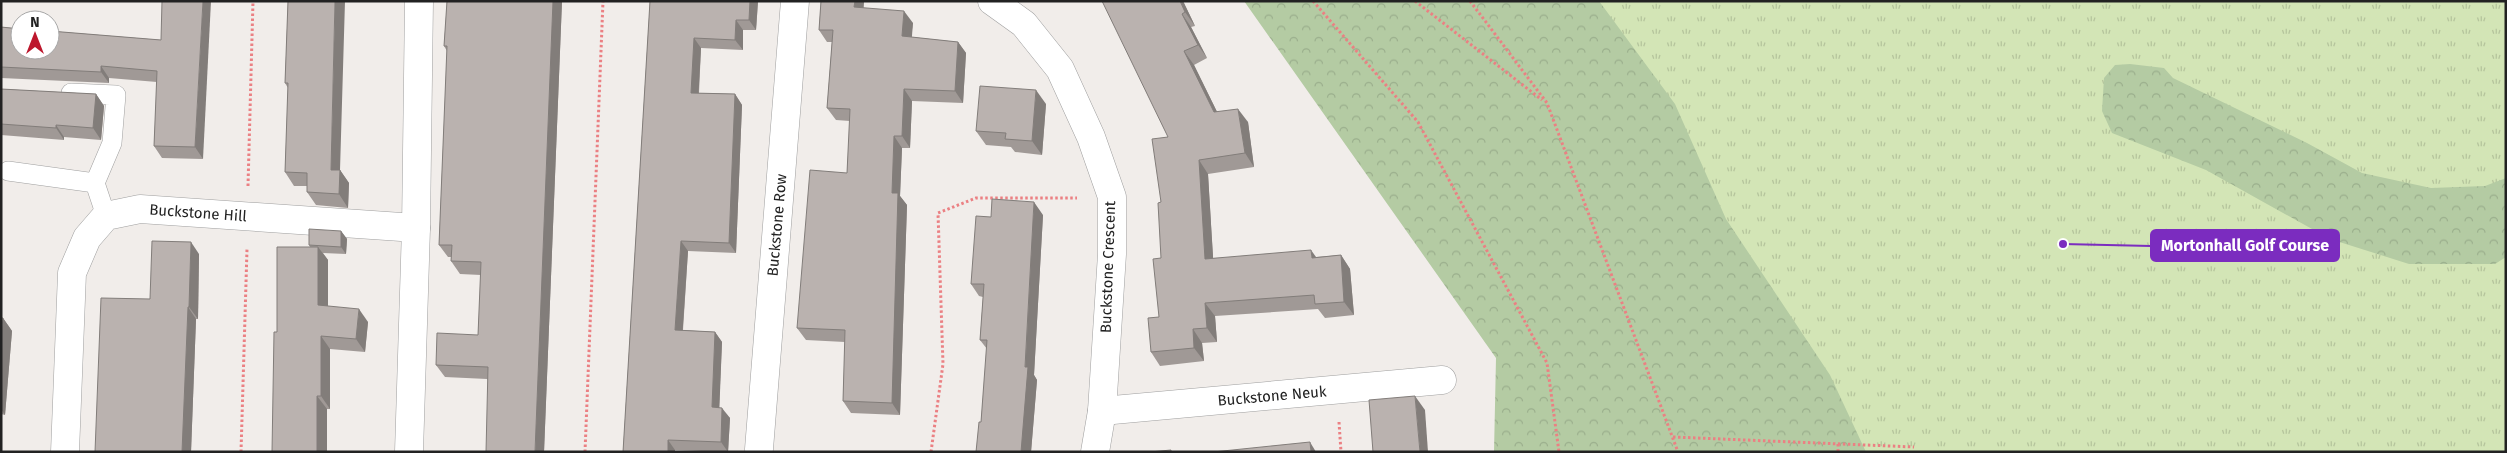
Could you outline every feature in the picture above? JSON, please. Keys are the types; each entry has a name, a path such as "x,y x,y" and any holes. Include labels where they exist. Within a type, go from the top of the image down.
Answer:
{"street":[{"path":"409,452 416,228 420,1"},
{"name":"Buckstone Row","path":"760,449 795,1"},
{"name":"Buckstone Crescent","path":"992,1 1024,24 1060,69 1091,137 1112,197 1112,254 1102,411 1095,452"},
{"name":"Buckstone Hill","path":"106,216 140,209 416,228"},
{"path":"65,452 72,273 87,238 106,216"},
{"name":"Buckstone Neuk","path":"1102,411 1442,380"}],"lane":[{"path":"49,92 116,96 112,143 95,183 106,216"},
{"path":"8,171 95,183"}],"path":[{"path":"585,452 603,1"},
{"path":"1313,1 1418,122 1547,363 1559,452"},
{"path":"1415,1 1547,103"},
{"path":"1470,1 1547,103 1678,452"},
{"path":"931,452 943,364 938,213 976,198 1112,197"},
{"path":"1673,437 1914,447"},
{"path":"1838,444 1838,452"}],"green space":[{"path":"1244,1 1599,1 1675,104 1726,219 1830,375 1866,452 1494,452 1496,358"},
{"path":"1466,1 2506,1 2506,452 1778,452"},
{"path":"2130,64 2164,68 2173,78 2307,143 2362,173 2431,188 2485,186 2506,178 2506,257 2495,264 2409,264 2330,239 2206,170 2112,133 2102,111 2104,78 2115,65"}],"building":[{"path":"162,1 203,1 195,147 154,146 157,71 101,66 101,72 1,67 1,27 10,28 10,60 60,60 60,32 161,40"},
{"path":"288,1 335,1 331,170 340,170 339,194 307,192 307,173 285,172 288,83 285,83"},
{"path":"447,1 553,1 535,452 486,452 488,367 436,365 437,333 478,335 481,262 451,261 452,245 439,245 447,46 444,46"},
{"path":"650,1 750,1 749,20 736,20 735,40 694,38 691,93 735,94 729,243 681,241 675,330 715,332 712,407 722,408 721,442 668,440 668,452 623,452"},
{"path":"821,1 855,1 854,7 904,11 902,36 958,42 955,91 904,89 902,136 894,136 892,193 898,193 892,403 843,401 845,330 797,328 810,170 847,173 850,109 827,108 833,30 819,30"},
{"path":"1102,1 1180,1 1185,12 1182,14 1198,45 1184,51 1214,112 1238,109 1245,153 1199,160 1205,259 1311,250 1312,258 1341,255 1344,302 1315,304 1314,295 1205,303 1207,328 1193,329 1194,348 1151,352 1148,318 1159,317 1153,259 1161,258 1158,203 1161,202 1152,139 1168,137"},
{"path":"980,86 1036,90 1032,141 1005,139 1006,133 976,131"},
{"path":"1,89 96,94 93,128 56,125 56,128 1,124"},
{"path":"992,199 1034,202 1025,367 1028,367 1021,452 976,452 979,422 981,422 987,340 980,340 984,284 971,284 976,216 991,217"},
{"path":"309,229 341,231 341,247 309,245"},
{"path":"152,241 191,242 182,452 95,452 101,298 150,299"},
{"path":"277,247 318,247 318,305 359,309 356,339 321,336 321,396 317,396 317,452 272,452 274,332 277,332"},
{"path":"1,318 3,318 1,336"},
{"path":"1415,396 1420,452 1373,452 1369,400"},
{"path":"1310,442 1311,452 1213,452"},
{"path":"1171,450 1171,452 1150,452"}],"place":[{"name":"Mortonhall Golf Course","path":"2063,244"}]}
